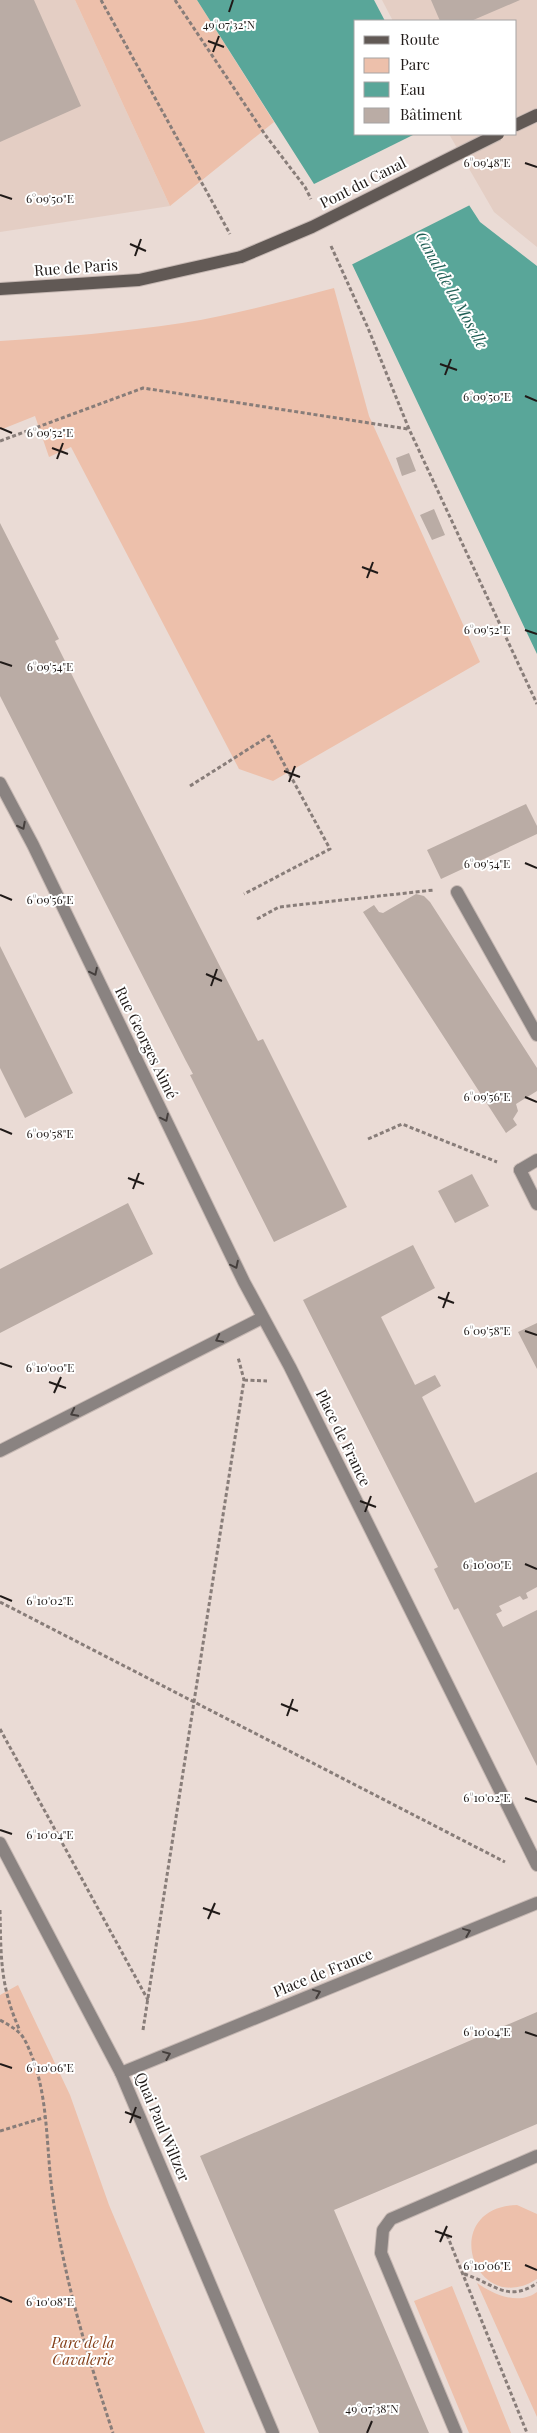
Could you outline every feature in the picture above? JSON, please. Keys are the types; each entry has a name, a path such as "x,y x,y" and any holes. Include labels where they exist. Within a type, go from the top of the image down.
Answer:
{"main road":[{"path":"517,124 537,114"},
{"name":"Pont du Canal","path":"241,257 312,227 496,135"},
{"name":"Rue de Paris","path":"0,289 139,280 241,257"}],"street":[{"name":"Rue Georges Aimé","path":"0,783 262,1318"},
{"path":"457,892 537,1035"},
{"path":"537,1160 520,1170 537,1204"},
{"path":"0,1451 262,1318"},
{"name":"Place de France","path":"262,1318 294,1376 537,1865"},
{"name":"Quai Paul Wiltzer","path":"0,1843 121,2073 274,2433"},
{"name":"Place de France","path":"121,2073 537,1903"},
{"path":"456,2433 381,2253 383,2230 391,2219 537,2156"}],"path":[{"path":"101,0 241,257"},
{"path":"0,441 143,388 409,429 537,704"},
{"path":"190,786 269,736 330,849 244,894"},
{"path":"257,919 279,907 427,889 457,892"},
{"path":"368,1139 402,1124 476,1155 520,1170"},
{"path":"143,2030 244,1380 237,1352"},
{"path":"244,1380 267,1381"},
{"path":"0,1602 505,1862"},
{"path":"0,1729 148,2001"},
{"path":"0,1910 2,1973 8,2005 33,2060 46,2116 52,2196 64,2265 79,2329 113,2433"},
{"path":"0,2020 21,2031"},
{"path":"0,2131 46,2116"},
{"path":"447,2234 527,2433"},
{"path":"463,2274 478,2278 499,2290 508,2292 521,2291 537,2283"}],"shaded area":[{"path":"0,0 75,0 170,206 0,232"},
{"path":"382,0 537,0 537,247 494,212 450,135 517,135 517,20 392,20"}],"green space":[{"path":"75,0 197,0 274,122 170,206"},
{"path":"334,288 369,416 480,662 273,781 239,769 71,447 49,457 35,416 0,430 0,341 91,334 201,320"},
{"name":"Parc de la Cavalerie","path":"18,1985 70,2095 109,2205 205,2433 0,2433 0,1995"},
{"path":"517,2205 537,2214 537,2279 515,2287 496,2285 482,2274 473,2258 472,2240 478,2223 492,2211"},
{"path":"477,2283 490,2291 506,2297 522,2298 537,2292 537,2417"},
{"path":"452,2286 511,2433 469,2433 414,2301"}],"water":[{"name":"Canal de la Moselle","path":"197,0 374,0 384,20 354,20 354,135 440,135 469,205 480,222 537,266 537,654 314,184"}],"pier":[{"path":"413,135 443,135 472,204 349,266 312,185"}],"building":[{"path":"0,0 34,0 81,106 0,142"},
{"path":"431,0 520,0 473,20 440,20"},
{"path":"409,453 416,471 402,476 396,458"},
{"path":"434,509 445,535 432,540 420,515"},
{"path":"0,523 59,639 55,641 96,723 258,1041 263,1039 347,1207 274,1242 190,1075 193,1074 0,696"},
{"path":"526,804 537,826 537,834 441,879 427,850"},
{"path":"416,894 424,896 430,902 537,1068 537,1091 516,1104 518,1111 513,1119 517,1125 506,1133 363,912 374,905 379,912 383,913"},
{"path":"0,946 73,1093 25,1118 0,1068"},
{"path":"472,1174 489,1206 455,1223 438,1191"},
{"path":"128,1203 153,1254 0,1333 0,1269"},
{"path":"413,1245 435,1288 381,1317 415,1385 435,1375 441,1386 422,1397 475,1503 537,1472 537,1587 526,1593 528,1598 523,1600 520,1596 499,1606 502,1611 496,1614 503,1627 537,1610 537,1766 458,1608 454,1610 434,1569 438,1567 303,1300"},
{"path":"537,1323 537,1369 518,1332"},
{"path":"537,2012 537,2124 334,2210 429,2433 319,2433 200,2156"}]}
